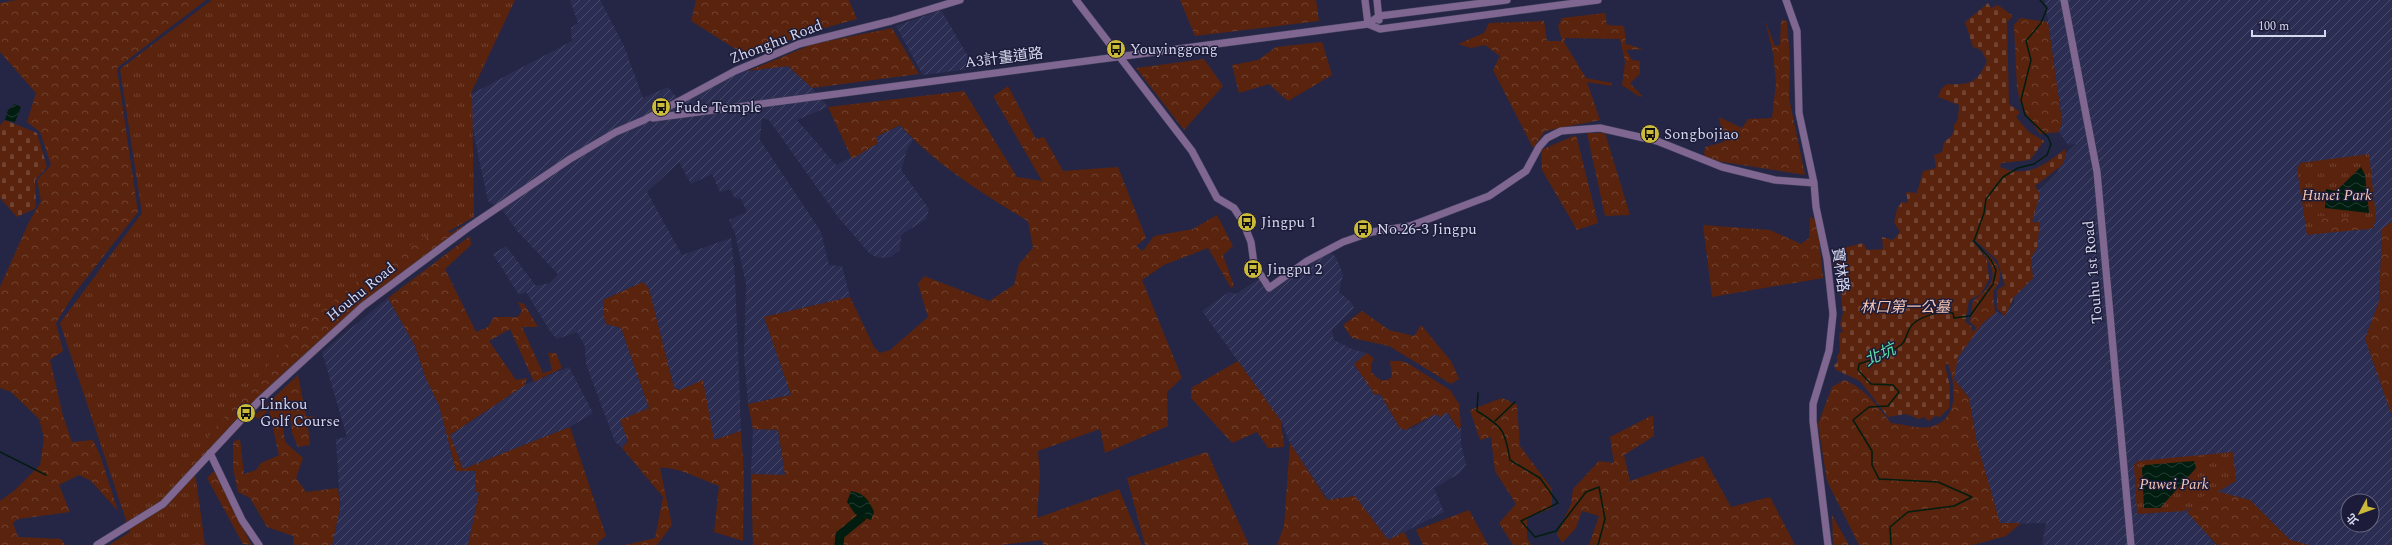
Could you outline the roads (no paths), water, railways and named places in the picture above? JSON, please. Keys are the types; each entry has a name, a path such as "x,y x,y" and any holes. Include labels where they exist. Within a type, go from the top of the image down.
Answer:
{"street":[{"name":"Zhonghu Road","path":"676,103 735,71 799,44 891,21 960,0"},
{"path":"1076,0 1192,151 1217,198 1234,208 1243,222 1251,242 1254,264 1269,288 1307,261 1343,242 1372,232 1410,226 1489,196 1526,171 1543,143 1561,131 1607,130 1657,141 1722,167 1775,180 1814,183"},
{"path":"1365,0 1368,24"},
{"path":"1377,0 1380,28"},
{"path":"1368,24 1379,16 1507,0"},
{"path":"1368,24 1380,28 1598,0"},
{"name":"寶林路","path":"1786,0 1797,31 1797,98 1814,183 1816,207 1827,259 1833,314 1829,351 1813,404 1813,432 1828,545"},
{"name":"Touhu 1st Road","path":"2064,0 2097,172 2131,545"},
{"name":"A3計畫道路","path":"644,120 687,112 1368,24"},
{"name":"Houhu Road","path":"97,545 162,504 242,418 284,376 353,314 394,281 552,170 616,132 644,120 676,103"},
{"path":"210,453 242,520 259,545"}],"water":[{"path":"15,104 21,107 15,122 5,120 8,110"},
{"path":"2361,167 2365,175 2369,213 2325,208 2326,189 2336,191"},
{"path":"2194,461 2196,468 2160,508 2144,508 2142,468 2146,465"},
{"path":"851,491 863,495 868,501 874,512 871,520 855,514 847,502"}],"waterway":[{"name":"北坑","path":"1891,545 1890,527 1908,512 1954,506 1972,497 1938,482 1879,479 1872,465 1872,451 1853,420 1869,407 1888,406 1899,392 1893,385 1871,384 1858,370 1859,364 1886,354 1901,345 1905,340 1911,326 1926,316 1943,312 1953,313 1954,318 1970,316 1993,284 1996,270 1991,260 1974,241 1984,213 1986,199 2003,177 2018,168 2034,164 2047,155 2051,144 2048,137 2025,115 2021,100 2031,60 2026,41 2041,23 2047,8 2040,0"},
{"path":"1478,393 1477,411 1492,421 1501,430 1506,442 1510,460 1540,478 1558,503 1521,521 1535,537 1556,531 1586,492 1599,487 1605,519 1598,545"},
{"path":"1495,421 1515,402"},
{"path":"0,452 46,475"},
{"path":"839,545 840,535 862,517"}],"place":[{"name":"Youyinggong","path":"1116,49"},
{"name":"Fude Temple","path":"661,107"},
{"name":"Songbojiao","path":"1650,134"},
{"name":"Jingpu 1","path":"1247,222"},
{"name":"No.26-3 Jingpu","path":"1363,229"},
{"name":"Jingpu 2","path":"1253,269"},
{"name":"Linkou Golf Course","path":"246,413"}],"park label":[{"name":"Hunei Park","path":"2337,195"},
{"name":"林口第一公墓","path":"1905,307"},
{"name":"Puwei Park","path":"2174,484"}]}
